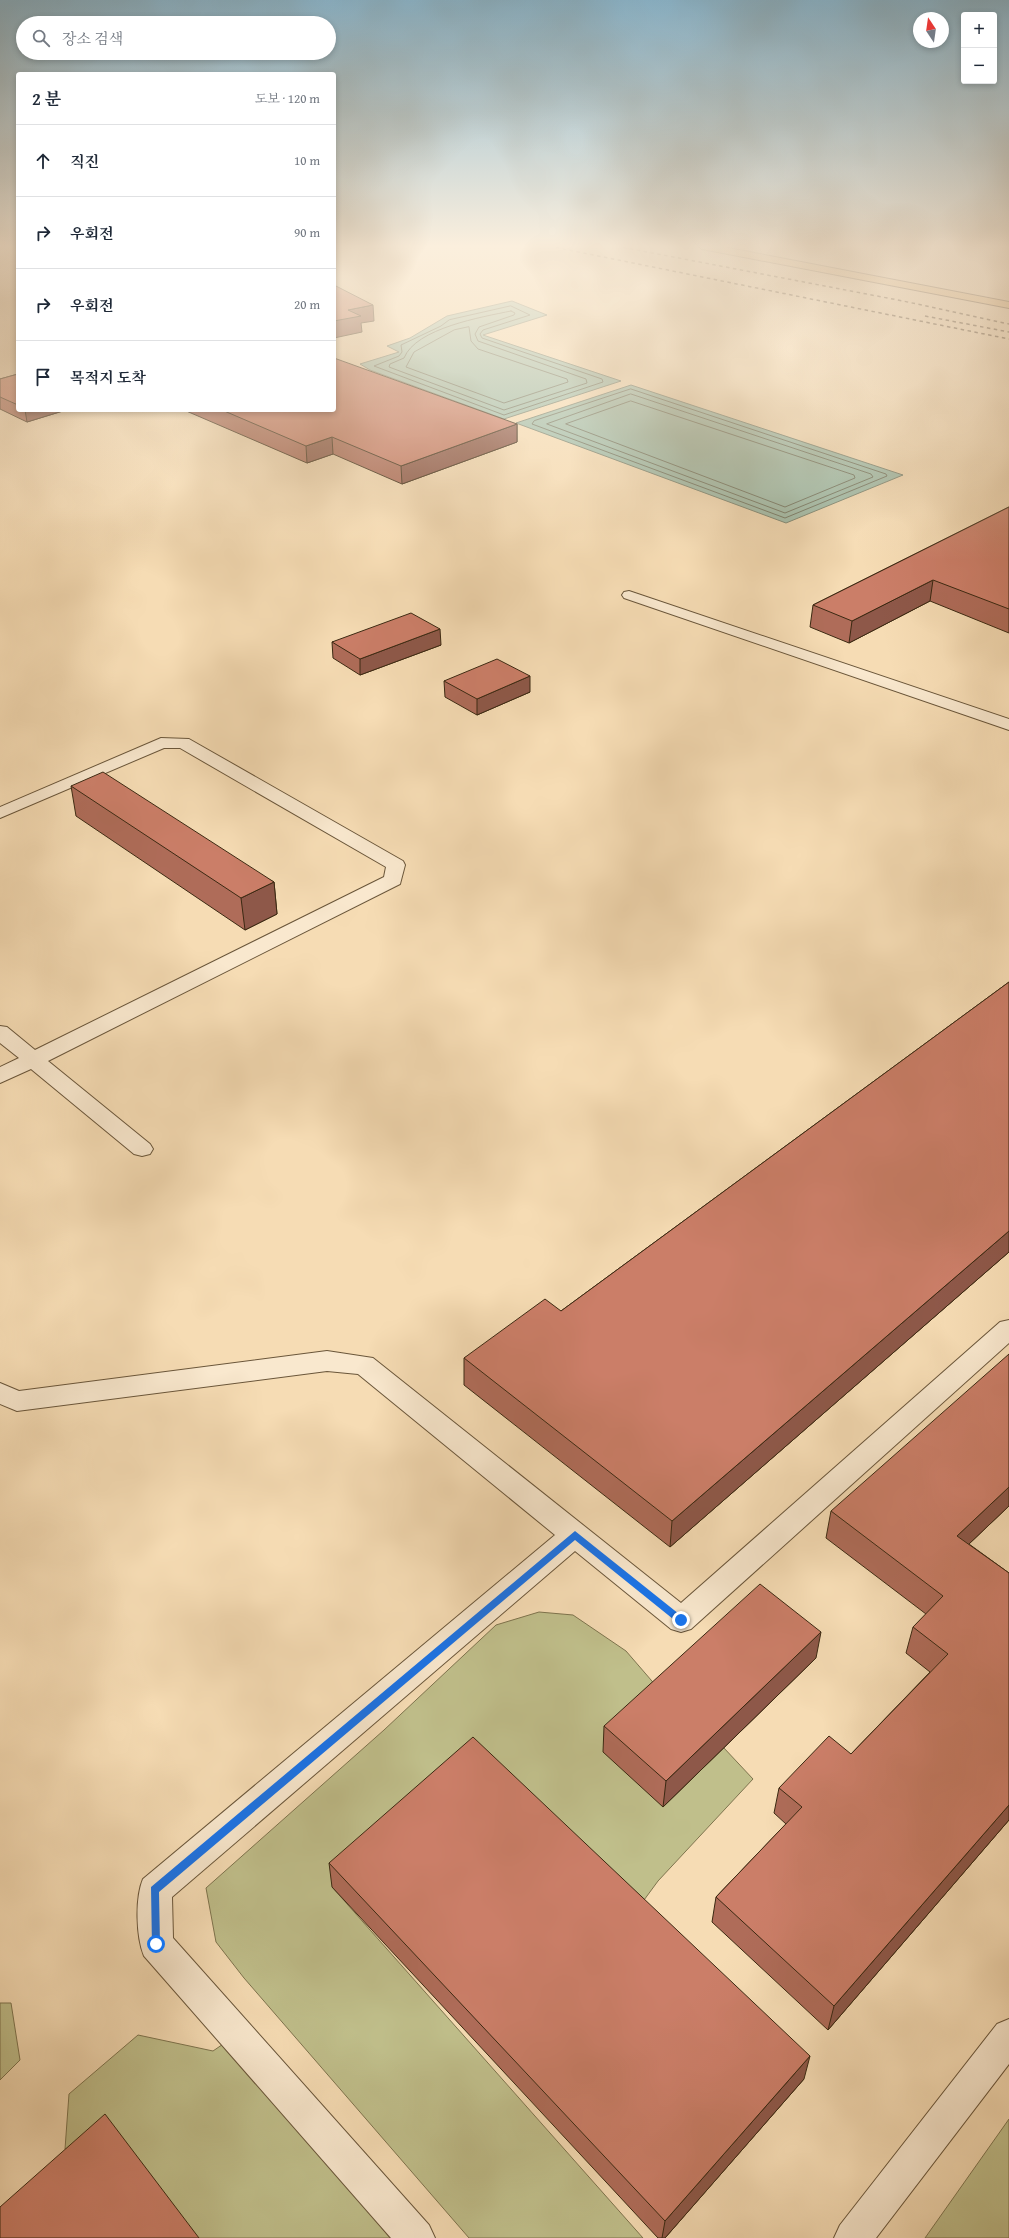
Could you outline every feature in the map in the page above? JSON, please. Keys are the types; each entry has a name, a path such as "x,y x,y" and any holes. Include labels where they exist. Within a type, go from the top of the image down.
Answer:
{"lane":[{"path":"629,595 1009,725"},
{"path":"0,813 161,743 183,743 396,865 393,880 0,1076"},
{"path":"0,1032 142,1150"},
{"path":"0,1394 17,1401 327,1361 364,1365 681,1620 1009,1329"},
{"path":"416,2238 156,1944 155,1890 575,1535"},
{"path":"853,2238 1009,2036"}],"shaded area":[{"path":"539,1612 573,1615 626,1651 664,1695 723,1747 753,1779 658,1881 633,1915 332,1887 643,2238 469,2238 244,1978 216,1942 206,1888 384,1730 496,1625"},
{"path":"0,2003 11,2003 20,2060 0,2080"},
{"path":"138,2035 213,2051 229,2040 390,2238 189,2238 113,2137 65,2149 69,2094"},
{"path":"1009,2119 1009,2238 925,2238"}],"water":[{"path":"396,350 529,350 621,381 504,419 370,370 360,364 399,352"},
{"path":"631,385 903,475 786,523 516,423"}],"building":[{"path":"336,359 517,424 401,466 332,437 306,446 227,412 336,412"},
{"path":"16,375 16,404 0,397 0,379"},
{"path":"1009,507 1009,609 933,580 852,621 813,605"},
{"path":"411,613 440,629 360,659 332,642"},
{"path":"497,659 530,676 477,699 444,681"},
{"path":"103,772 274,882 241,898 71,786"},
{"path":"1009,982 1009,1231 672,1521 464,1358 545,1299 561,1311"},
{"path":"1009,1354 1009,1487 957,1536 1009,1573 1009,1805 834,2006 716,1897 802,1807 779,1788 829,1736 851,1754 948,1654 913,1627 943,1596 831,1511"},
{"path":"760,1584 821,1632 666,1781 604,1726"},
{"path":"473,1737 810,2056 665,2221 329,1863"},
{"path":"105,2114 199,2238 0,2238 0,2207"}],"route":[{"path":"156,1944 155,1890 575,1535 681,1620"}]}
